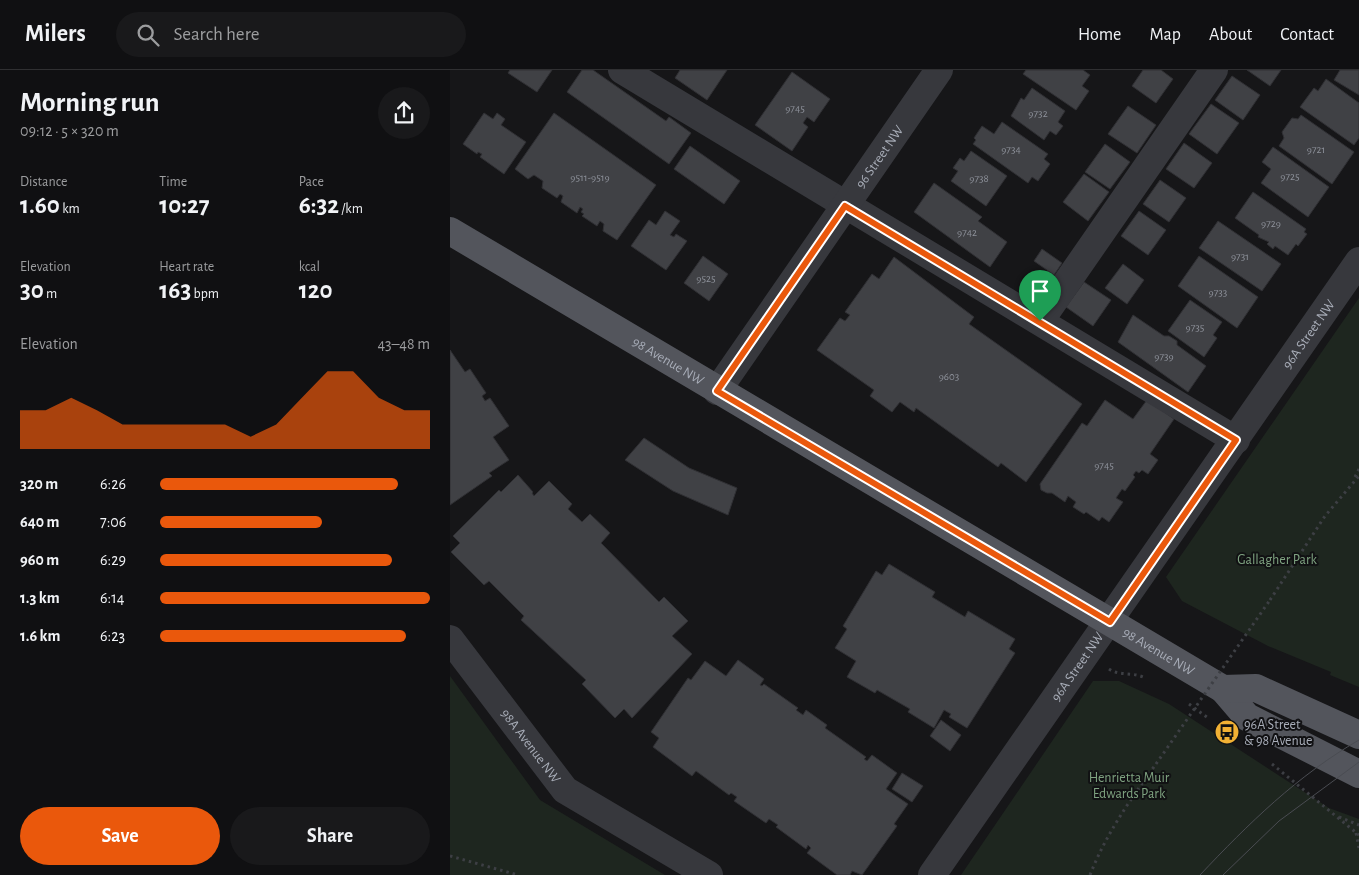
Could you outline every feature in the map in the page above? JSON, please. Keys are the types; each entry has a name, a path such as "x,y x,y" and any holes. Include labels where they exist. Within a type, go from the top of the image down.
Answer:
{"main road":[{"name":"98 Avenue NW","path":"450,230 717,391 1223,689 1247,717 1359,774"},
{"path":"1223,689 1256,688 1359,735"}],"street":[{"path":"622,70 657,78 845,206 1236,440"},
{"name":"96 Street NW","path":"717,391 939,70"},
{"path":"1040,321 1214,70"},
{"name":"96A Street NW","path":"932,875 1110,622 1359,261"},
{"name":"98A Avenue NW","path":"450,639 565,790 708,875"}],"path":[{"path":"1354,480 1359,469"},
{"path":"1090,875 1099,851 1120,815 1270,600 1325,516 1359,476"},
{"path":"1336,816 1359,824"},
{"path":"1356,833 1359,848"},
{"path":"450,856 518,875"}],"green space":[{"name":"Gallagher Park","path":"1359,298 1359,687 1330,675 1331,672 1268,646 1182,601 1166,577"},
{"path":"450,676 540,800 665,875 450,875"},
{"name":"Henrietta Muir Edwards Park","path":"1093,681 1119,681 1169,704 1329,808 1359,819 1359,875 961,875"}],"building":[{"path":"510,70 552,70 537,92 508,73"},
{"path":"582,70 593,70 666,121 669,117 691,133 669,164 567,92"},
{"path":"680,70 727,70 707,100 675,78"},
{"path":"1026,70 1083,70 1090,75 1082,86 1089,91 1076,110 1023,74"},
{"path":"1143,70 1161,70 1173,79 1156,103 1132,86"},
{"path":"1247,70 1281,70 1270,86"},
{"path":"1340,70 1359,70 1359,95 1334,80"},
{"path":"792,72 830,99 814,122 807,117 803,123 808,127 792,151 755,125"},
{"path":"1232,76 1260,95 1243,120 1215,100"},
{"path":"1326,79 1359,103 1359,138 1354,145 1300,107 1314,88 1318,91"},
{"path":"1032,88 1065,111 1058,122 1063,126 1056,135 1050,131 1044,140 1011,116 1021,98 1024,100"},
{"path":"1211,104 1239,123 1217,154 1189,134"},
{"path":"1128,106 1156,125 1137,153 1108,134"},
{"path":"484,113 493,119 497,113 505,119 501,125 526,142 504,174 480,157 482,154 478,152 477,154 463,144"},
{"path":"554,113 656,185 617,240 603,231 604,224 600,221 597,226 582,216 584,214 581,212 583,209 580,207 577,213 561,202 563,196 560,194 557,198 542,188 543,181 534,175 528,179 515,169"},
{"path":"1301,115 1354,152 1332,184 1279,146 1284,138 1282,132 1292,118 1298,119"},
{"path":"1002,122 1048,154 1044,159 1050,164 1038,181 1032,177 1028,183 973,144 976,140 974,138 982,126 994,134"},
{"path":"1184,143 1212,163 1194,188 1166,169"},
{"path":"1105,144 1130,162 1110,189 1085,172"},
{"path":"690,146 740,181 724,204 674,169"},
{"path":"1273,147 1329,187 1308,217 1261,183 1271,169 1262,162"},
{"path":"971,151 1007,176 986,206 951,181 958,171 953,168 960,158 964,161"},
{"path":"1084,174 1109,192 1088,221 1063,202"},
{"path":"1160,180 1186,198 1169,222 1143,204"},
{"path":"934,183 982,217 978,221 1007,242 990,267 914,212"},
{"path":"1253,192 1306,229 1304,232 1307,234 1288,255 1275,246 1273,249 1267,244 1269,242 1258,237 1259,235 1235,218"},
{"path":"665,211 680,221 670,235 674,237 676,234 687,241 666,270 631,246 649,220 656,225"},
{"path":"1139,211 1166,230 1148,255 1121,236"},
{"path":"1218,221 1281,264 1262,291 1199,248"},
{"path":"1042,249 1062,263 1054,275 1034,261"},
{"path":"703,256 728,274 709,301 684,283"},
{"path":"1199,256 1258,297 1237,328 1178,286"},
{"path":"894,257 974,317 969,324 1082,404 1026,482 1001,463 998,467 916,408 914,412 900,402 892,412 870,396 874,390 817,350 840,318 845,321 850,315 845,312 872,274 879,279"},
{"path":"1123,264 1144,280 1127,304 1105,288"},
{"path":"1084,282 1111,300 1093,326 1066,307"},
{"path":"1190,300 1222,322 1213,335 1217,338 1204,357 1168,331"},
{"path":"1133,315 1164,336 1169,336 1177,341 1177,345 1206,366 1188,392 1118,342"},
{"path":"450,350 465,372 470,369 486,393 482,396 485,401 490,398 509,426 493,437 509,460 489,473 492,476 450,505"},
{"path":"1105,400 1133,419 1147,400 1174,419 1150,454 1158,460 1148,474 1142,470 1139,473 1136,471 1133,475 1135,477 1125,491 1122,489 1116,498 1123,502 1109,522 1102,517 1099,521 1086,512 1084,514 1073,507 1076,502 1068,496 1065,502 1052,493 1041,490 1040,484 1082,423 1087,426"},
{"path":"644,438 689,468 737,488 728,515 673,491 625,460"},
{"path":"518,475 533,492 534,496 549,481 572,504 568,509 582,522 590,514 610,533 601,543 659,602 664,597 688,621 672,636 692,654 632,718 624,709 615,718 582,684 586,680 521,620 524,616 489,581 484,585 451,552 460,543 453,536 499,490 501,492"},
{"path":"889,564 935,592 932,597 965,617 968,611 1015,639 1009,649 1015,653 967,728 949,717 951,714 944,710 934,728 908,712 910,709 877,690 875,693 847,677 856,661 835,648 847,629 843,626 876,571 882,575"},
{"path":"738,660 764,679 760,685 764,684 798,708 796,710 803,715 806,710 827,725 825,728 866,757 864,759 867,761 872,755 897,773 886,789 908,804 894,824 897,826 862,875 852,871 850,875 837,875 807,853 811,848 808,845 806,849 776,827 778,825 769,819 766,823 734,801 737,797 731,793 729,795 696,771 692,776 653,747 659,738 651,732 688,678 691,680 705,661 726,676"},
{"path":"941,720 961,735 950,751 930,736"},
{"path":"902,773 923,786 912,802 892,789"}],"tram line":[{"path":"1200,875 1255,819 1295,785 1315,769 1359,740"},
{"path":"1223,875 1279,821 1359,762"}],"place":[{"name":"96A Street & 98 Avenue","path":"1227,732"}],"route":[{"path":"845,206 1040,321 1236,440 1110,622 717,391 845,206"}]}
